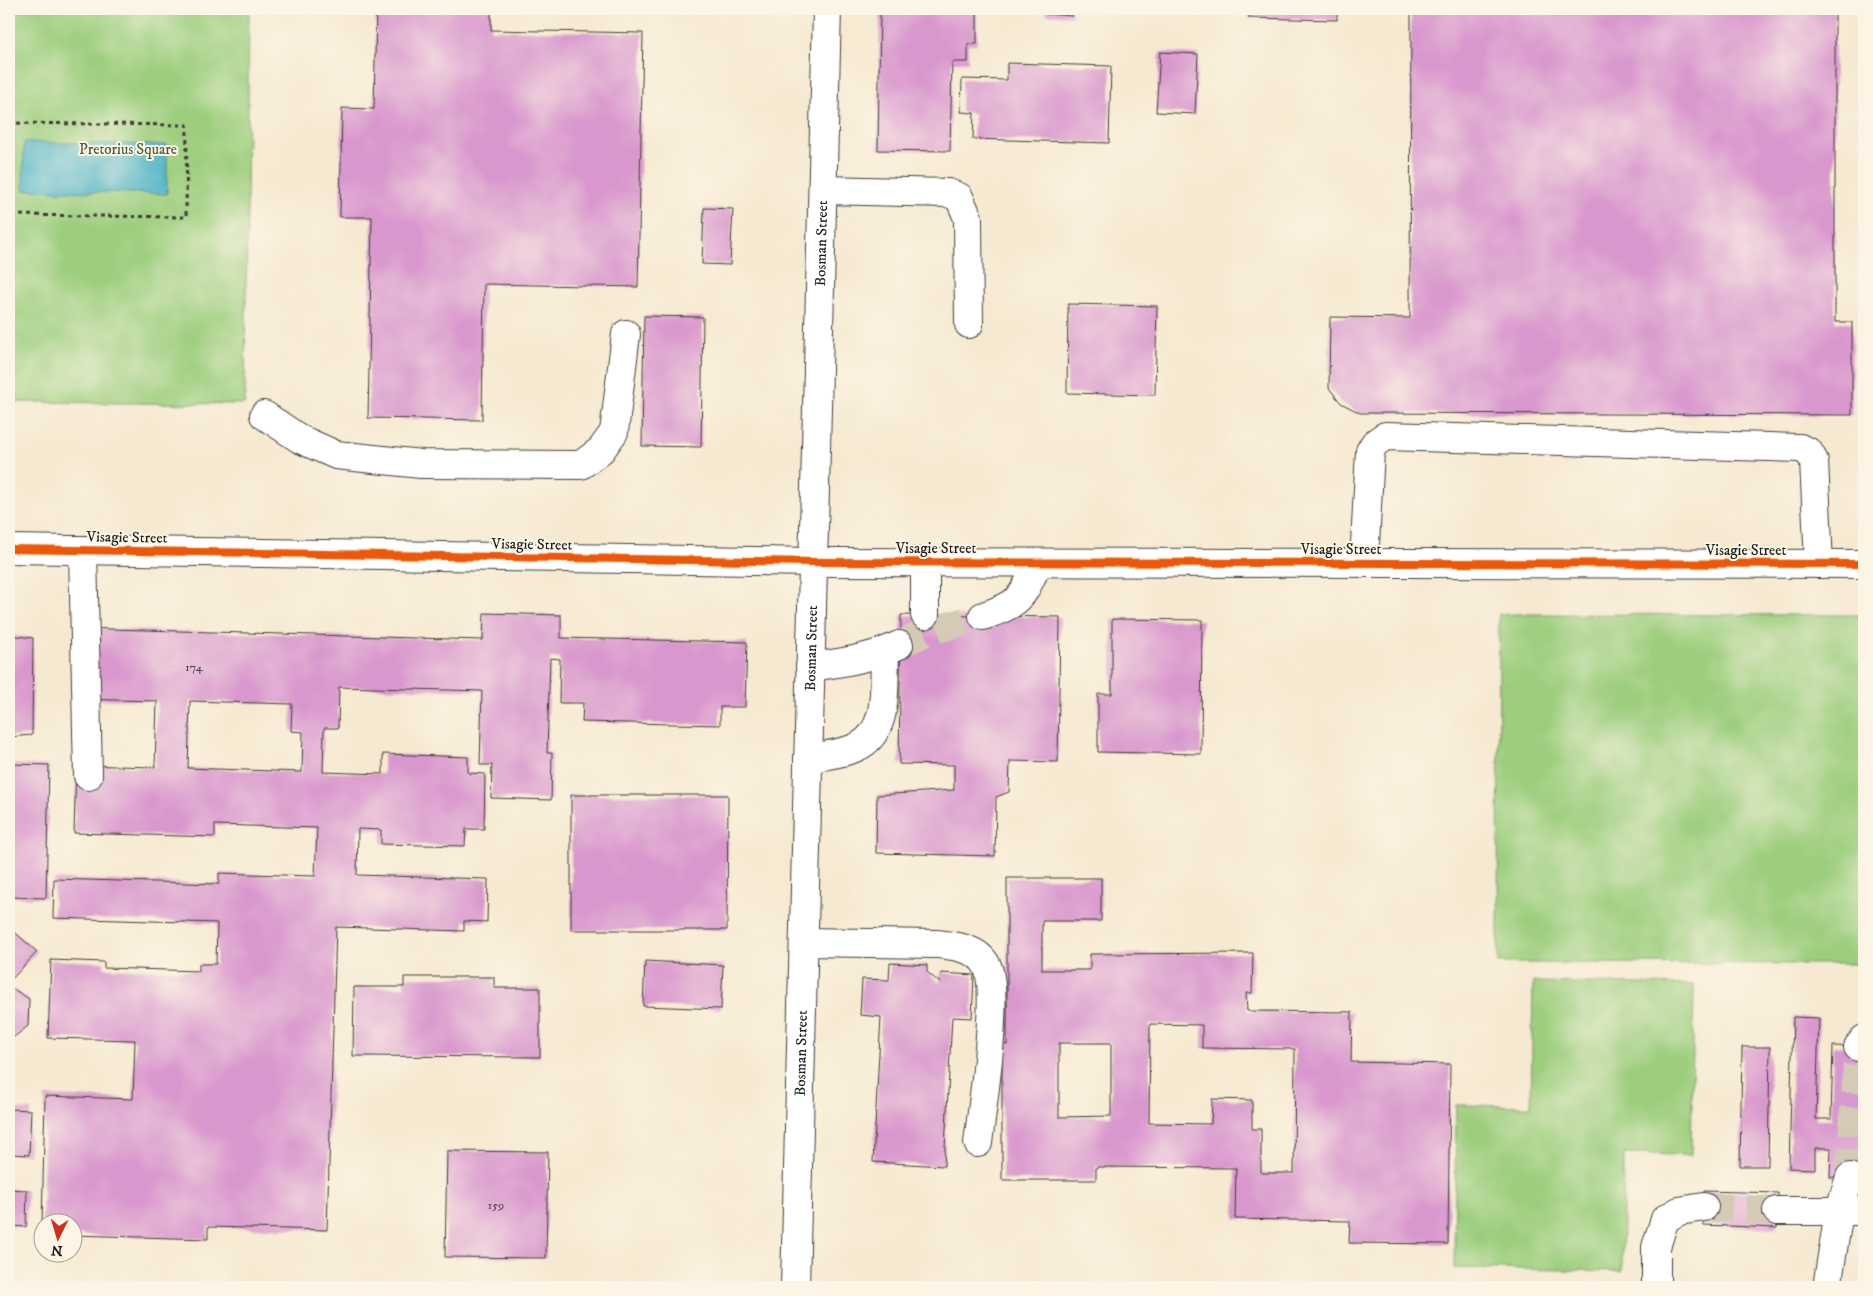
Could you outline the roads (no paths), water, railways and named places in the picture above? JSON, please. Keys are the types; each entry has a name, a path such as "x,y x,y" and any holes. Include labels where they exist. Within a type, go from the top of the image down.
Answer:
{"street":[{"name":"Bosman Street","path":"794,1287 827,9"},
{"path":"823,190 948,193 959,197 968,218 969,324"},
{"path":"264,415 300,439 336,455 421,464 582,465 601,450 614,432 626,334"},
{"path":"1364,563 1370,451 1385,436 1800,448 1809,452 1814,462 1819,564"},
{"name":"Visagie Street","path":"9,549 813,562 1864,564"},
{"path":"83,550 88,776"},
{"path":"925,562 925,615"},
{"path":"984,616 1008,608 1024,594 1038,563"},
{"path":"808,758 856,747 872,737 881,718 892,648 844,662 810,667"},
{"path":"804,942 937,944 958,947 977,954 987,966 991,982 990,1023 978,1142"},
{"path":"1827,1287 1851,1211 1850,1178"},
{"path":"1656,1287 1656,1247 1665,1219 1679,1210 1704,1207"},
{"path":"1777,1211 1851,1211"}],"water":[{"path":"24,142 167,145 167,194 23,190"}],"tunnel":[{"path":"899,645 924,633 983,616"},
{"path":"1850,1177 1858,1047"},
{"path":"1704,1207 1777,1211"}],"park label":[{"name":"Pretorius Square","path":"128,149"}]}
